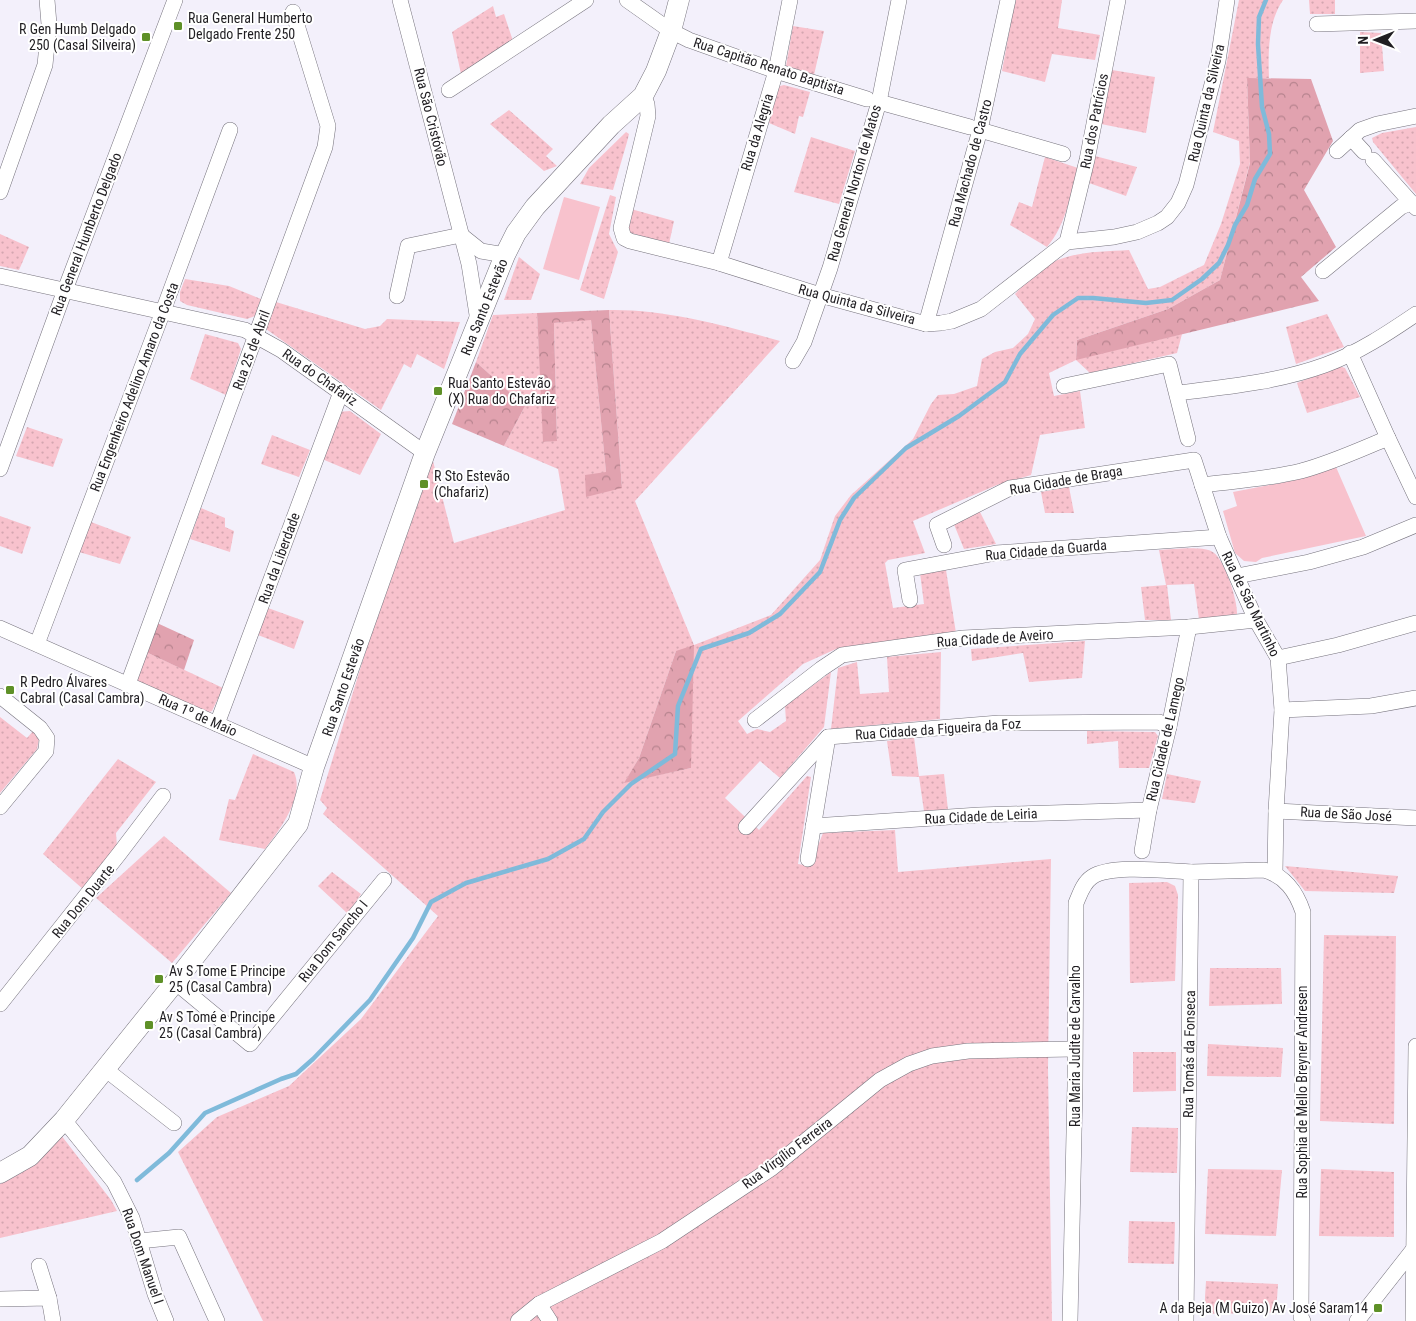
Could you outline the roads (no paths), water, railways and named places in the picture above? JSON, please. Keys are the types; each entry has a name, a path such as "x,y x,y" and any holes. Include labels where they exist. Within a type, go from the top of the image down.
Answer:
{"street":[{"path":"0,192 44,65 49,24 47,0"},
{"name":"Rua General Humberto Delgado","path":"0,469 64,290 175,0"},
{"name":"Rua São Cristóvão","path":"400,0 469,264 478,323"},
{"path":"449,90 586,0"},
{"name":"Rua Capitão Renato Baptista","path":"627,0 671,31 689,40 776,71 1063,154"},
{"name":"Rua Santo Estevão","path":"0,1173 30,1156 64,1120 298,824 314,767 425,454 505,255 516,233 535,207 611,126 643,96 656,71 671,31 679,0"},
{"name":"Rua da Alegria","path":"719,263 776,71 790,0"},
{"name":"Rua General Norton de Matos","path":"793,361 804,342 820,295 899,0"},
{"name":"Rua Machado de Castro","path":"926,324 1008,0"},
{"name":"Rua dos Patrícios","path":"1067,242 1087,160 1118,0"},
{"name":"Rua Quinta da Silveira","path":"643,96 647,104 648,116 621,228 624,238 719,263 820,295 926,324 952,321 981,309 1067,242 1114,237 1137,232 1167,217 1178,203 1186,185 1218,61 1227,0"},
{"name":"Rua 25 de Abril","path":"128,684 325,147 328,126 292,12"},
{"path":"1317,24 1416,21"},
{"path":"1337,151 1360,130 1368,126 1416,116"},
{"name":"Rua Engenheiro Adelino Amaro da Costa","path":"37,644 230,130"},
{"path":"1351,138 1415,206"},
{"path":"1323,271 1401,207 1415,206"},
{"path":"397,296 408,246 461,234 481,251 505,255"},
{"path":"469,264 480,274 496,278"},
{"name":"Rua do Chafariz","path":"0,276 245,330 282,350 425,454"},
{"path":"1178,394 1247,384 1326,365 1381,337 1416,314"},
{"path":"1350,353 1416,497"},
{"path":"1064,386 1170,364 1188,439"},
{"name":"Rua da Liberdade","path":"218,724 341,392"},
{"path":"1202,485 1266,478 1322,465 1388,438"},
{"name":"Rua de São Martinho","path":"1194,460 1219,537 1256,620 1278,658 1282,710 1276,811 1275,873"},
{"name":"Rua Cidade de Braga","path":"944,545 937,524 1010,488 1194,460"},
{"path":"1236,576 1309,562 1363,547 1416,525"},
{"name":"Rua Cidade da Guarda","path":"910,600 905,570 996,553 1219,537"},
{"name":"Rua Cidade de Aveiro","path":"756,720 821,668 842,655 963,638 1190,627 1256,620"},
{"path":"1278,658 1338,645 1416,623"},
{"name":"Rua Cidade de Lamego","path":"1142,851 1149,810 1190,627"},
{"name":"Rua 1º de Maio","path":"0,628 314,767"},
{"path":"0,696 40,728 47,738 46,751 0,807"},
{"path":"1282,710 1371,706 1416,698"},
{"name":"Rua Cidade da Figueira da Foz","path":"828,737 999,722 1158,722 1169,727"},
{"path":"808,858 828,737"},
{"path":"746,827 828,737"},
{"name":"Rua Dom Duarte","path":"0,1004 97,883 163,796"},
{"name":"Rua Cidade de Leiria","path":"813,826 979,815 1149,810"},
{"name":"Rua de São José","path":"1276,811 1416,818"},
{"name":"Rua Maria Judite de Carvalho","path":"1070,1321 1076,903 1082,888 1091,877 1107,870 1191,872"},
{"path":"1191,872 1264,870 1275,873"},
{"name":"Rua Tomás da Fonseca","path":"1186,1321 1191,872"},
{"name":"Rua Sophia de Mello Breyner Andresen","path":"1275,873 1290,886 1298,897 1304,912 1301,1308 1303,1321"},
{"name":"Rua Dom Sancho I","path":"175,982 250,1044 384,880"},
{"path":"1413,1321 1416,1046"},
{"name":"Rua Virgílio Ferreira","path":"518,1321 539,1304 662,1241 772,1168 880,1080 909,1064 932,1056 968,1051 1074,1049"},
{"path":"105,1069 174,1123"},
{"name":"Rua Dom Manuel I","path":"64,1120 114,1182 132,1218 155,1294 166,1321"},
{"path":"139,1241 179,1237 217,1321"},
{"path":"1357,1321 1415,1247"},
{"path":"39,1266 49,1298 53,1321"},
{"path":"0,1299 49,1298"},
{"path":"539,1304 550,1321"}],"waterway":[{"path":"137,1180 169,1153 205,1113 296,1074 313,1059 370,1000 413,938 431,902 466,883 548,859 584,839 603,812 631,784 675,754 678,706 701,649 749,633 780,614 820,572 840,520 854,498 906,448 959,416 1005,382 1020,354 1053,315 1078,298 1146,303 1172,300 1202,279 1219,263 1235,225 1247,205 1255,179 1270,154 1269,134 1262,107 1258,44 1259,17 1266,0"}],"place":[{"name":"Rua General Humberto Delgado Frente 250","path":"178,26"},
{"name":"R Gen Humb Delgado 250 (Casal Silveira)","path":"146,37"},
{"name":"Rua Santo Estevão (X) Rua do Chafariz","path":"438,391"},
{"name":"R Sto Estevão (Chafariz)","path":"424,484"},
{"name":"R Pedro Álvares Cabral (Casal Cambra)","path":"10,690"},
{"name":"Av S Tome E Principe 25 (Casal Cambra)","path":"159,979"},
{"name":"Av S Tomé e Principe 25 (Casal Cambra)","path":"149,1025"},
{"name":"A da Beja (M Guizo) Av José Saram14","path":"1378,1308"}]}
